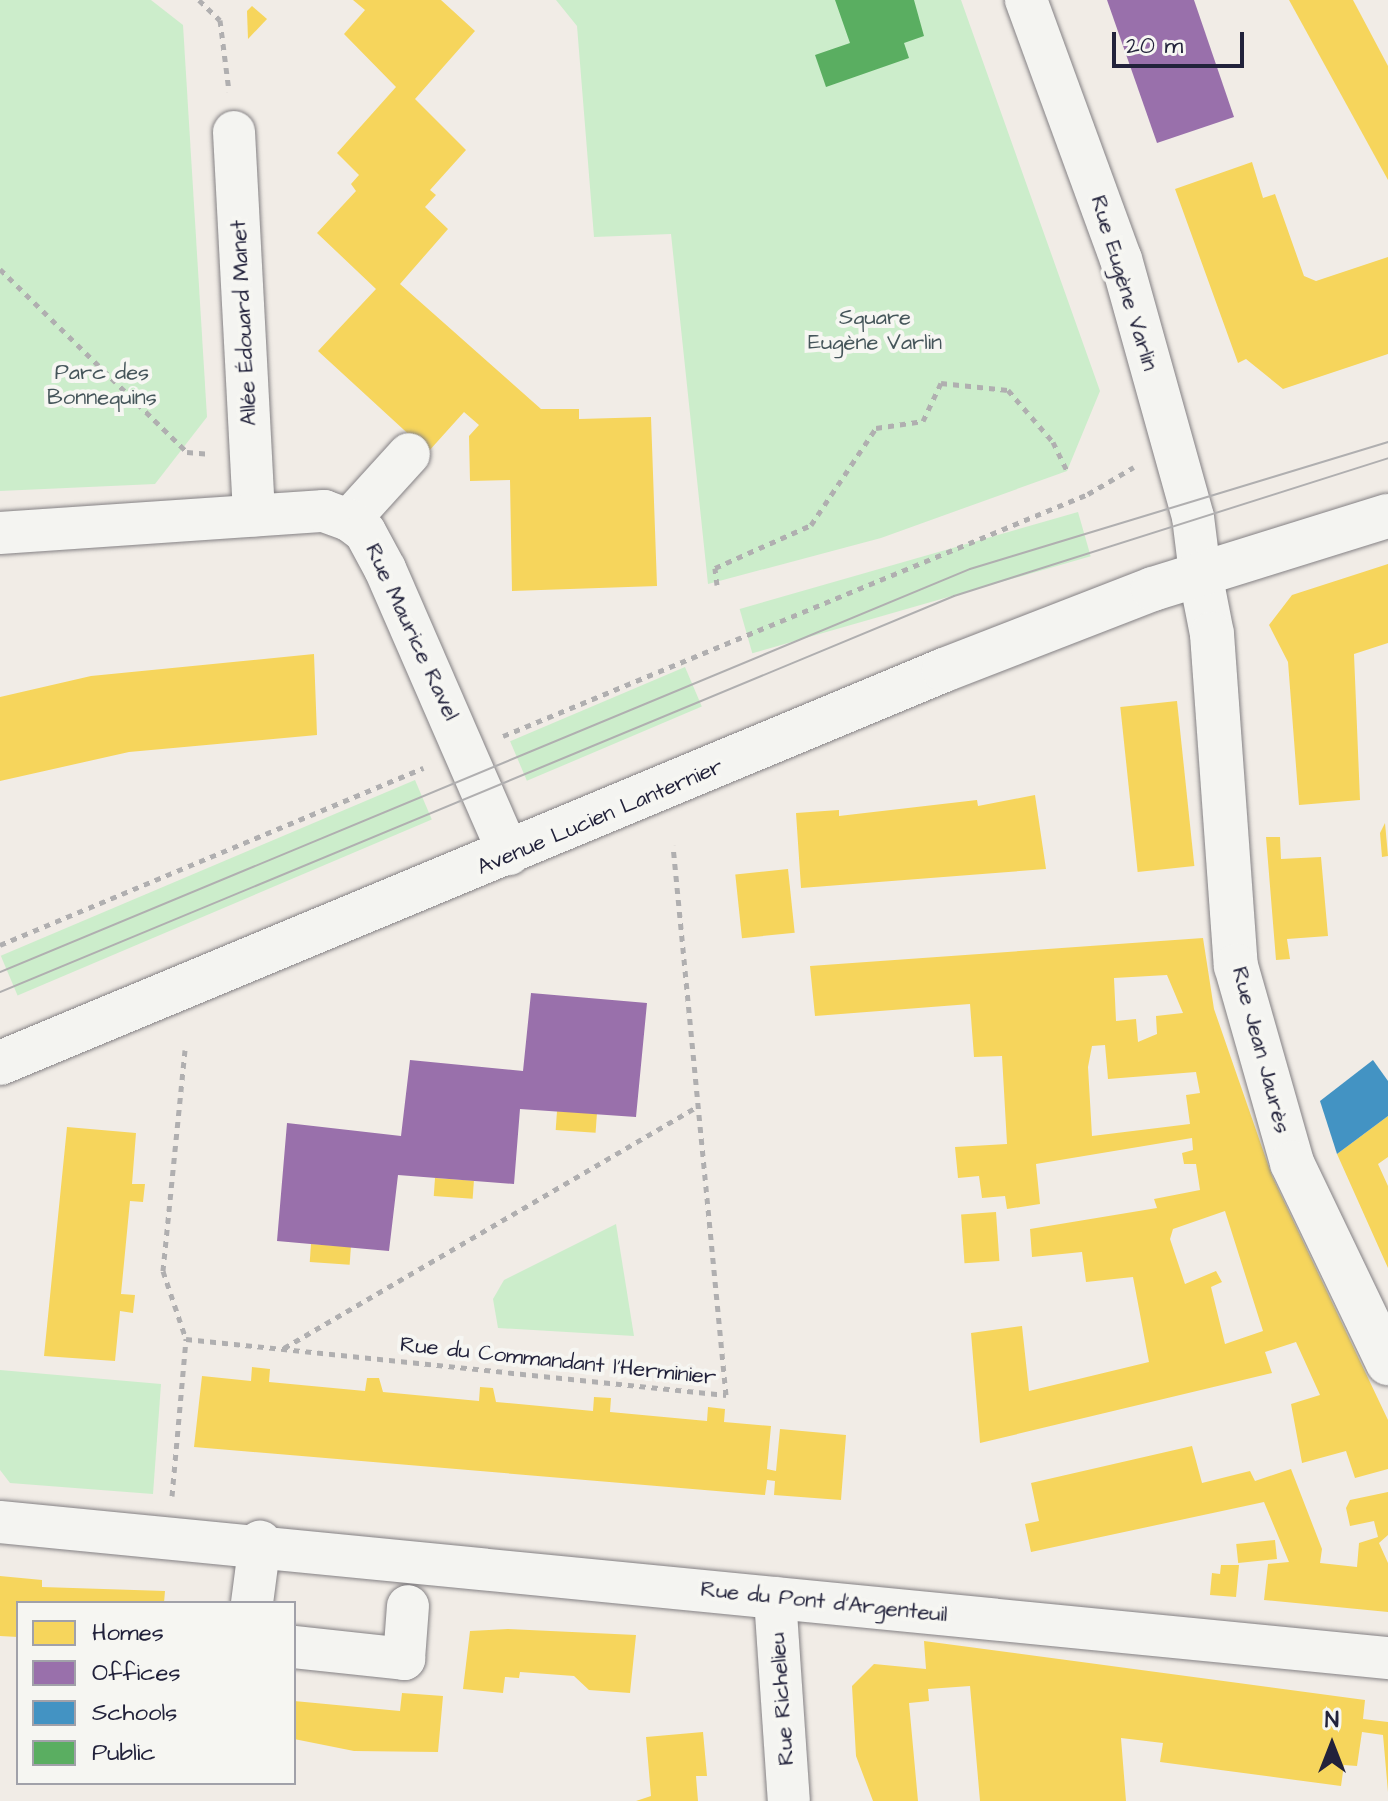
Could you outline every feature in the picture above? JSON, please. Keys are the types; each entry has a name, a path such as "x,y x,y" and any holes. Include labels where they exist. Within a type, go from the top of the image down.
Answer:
{"main road":[{"name":"Avenue Lucien Lanternier","path":"0,1063 509,854 944,670 1200,573 1388,516"},
{"name":"Rue Jean Jaurès","path":"1200,573 1212,634 1236,966 1292,1163 1384,1343"}],"street":[{"name":"Rue Eugène Varlin","path":"1026,0 1121,259 1193,517 1200,573"},
{"name":"Allée Édouard Manet","path":"234,132 254,515"},
{"path":"349,520 409,454"},
{"name":"Rue Maurice Ravel","path":"0,533 324,511 349,520 365,532 385,569 509,854"},
{"name":"Rue du Pont d'Argenteuil","path":"0,1522 260,1542 775,1598 1388,1658"},
{"path":"252,1601 260,1542"},
{"name":"Rue Richelieu","path":"775,1598 789,1801"},
{"path":"296,1647 404,1659 408,1606"}],"path":[{"path":"199,0 220,20 234,132"},
{"path":"0,269 187,452 251,458"},
{"path":"717,585 715,568 811,525 876,428 923,421 941,383 1008,390 1053,442 1067,471"},
{"path":"491,741 1088,494 1143,462"},
{"path":"0,945 435,764"},
{"name":"Rue du Commandant l'Herminier","path":"186,1339 726,1395 673,846"},
{"path":"172,1497 186,1339 163,1271 185,1050"},
{"path":"283,1348 698,1106"}],"green space":[{"name":"Parc des Bonnequins","path":"0,0 151,0 183,25 207,417 155,484 0,491"},
{"name":"Square Eugène Varlin","path":"556,0 961,0 1100,391 1067,471 881,538 708,584 671,234 594,237 577,26"},
{"path":"1078,512 1091,556 752,653 740,609"},
{"path":"685,667 702,707 527,781 510,741"},
{"path":"415,780 432,820 18,995 1,956"},
{"path":"616,1224 634,1336 498,1328 493,1299 504,1280"},
{"path":"0,1370 161,1384 153,1494 10,1483 0,1470"}],"building: Homes":[{"path":"353,0 441,0 475,31 415,99 466,150 430,190 436,195 425,207 448,229 400,284 541,409 579,409 579,419 651,417 657,586 512,591 510,480 470,481 469,436 479,425 464,412 428,452 318,351 376,289 317,233 356,191 351,184 359,175 337,153 396,87 344,34 365,10"},
{"path":"1289,0 1353,0 1388,66 1388,180"},
{"path":"252,6 267,19 248,39 247,11"},
{"path":"1252,162 1263,198 1275,194 1304,276 1316,281 1388,257 1388,354 1283,389 1246,359 1238,363 1175,189"},
{"path":"1388,564 1388,643 1354,654 1360,800 1299,805 1288,662 1269,625 1292,595"},
{"path":"314,654 317,735 129,752 0,781 0,697 91,676"},
{"path":"1177,701 1194,866 1138,872 1120,707"},
{"path":"1035,795 1046,869 801,888 796,813 839,810 839,816 977,800 978,806"},
{"path":"1385,823 1388,856 1382,857 1380,833"},
{"path":"1266,837 1280,837 1281,859 1321,857 1328,936 1287,939 1290,959 1276,960"},
{"path":"788,869 795,933 742,938 735,875"},
{"path":"1203,938 1214,1009 1272,1176 1388,1420 1388,1469 1355,1478 1346,1451 1302,1463 1291,1404 1320,1395 1296,1342 1265,1352 1272,1373 980,1443 971,1333 1022,1326 1029,1391 1149,1362 1133,1277 1086,1282 1082,1252 1032,1257 1030,1229 1157,1208 1154,1199 1200,1190 1196,1164 1184,1164 1182,1153 1193,1150 1192,1138 1036,1164 1040,1204 1007,1209 1005,1196 982,1198 979,1176 958,1178 955,1147 1007,1144 1002,1056 974,1057 970,1004 815,1016 810,966","holes":["1167,975 1183,1013 1156,1016 1157,1034 1138,1042 1136,1019 1116,1021 1114,978","1105,1045 1108,1079 1196,1072 1200,1093 1186,1095 1190,1124 1092,1136 1088,1067 1092,1046","1225,1211 1263,1331 1225,1344 1211,1287 1222,1282 1216,1271 1185,1284 1170,1239 1173,1229"]},
{"path":"557,1111 597,1114 596,1133 556,1130"},
{"path":"1388,1116 1388,1157 1378,1164 1388,1186 1388,1268 1337,1154"},
{"path":"67,1127 136,1133 132,1184 145,1184 143,1202 130,1201 121,1294 135,1295 133,1313 120,1311 115,1361 44,1356"},
{"path":"435,1178 474,1181 473,1199 434,1196"},
{"path":"996,1212 999,1261 965,1263 961,1214"},
{"path":"311,1244 351,1247 350,1265 310,1262"},
{"path":"252,1367 270,1369 269,1382 365,1391 367,1378 379,1378 383,1392 479,1401 480,1387 493,1388 496,1402 593,1411 594,1397 611,1398 610,1412 707,1421 708,1407 725,1409 724,1422 771,1426 767,1469 776,1471 780,1429 846,1435 841,1500 774,1495 775,1481 767,1480 765,1495 194,1447 202,1376 251,1381"},
{"path":"1192,1446 1202,1483 1250,1471 1255,1481 1291,1469 1322,1549 1320,1563 1357,1567 1359,1543 1378,1537 1374,1521 1350,1526 1346,1508 1350,1500 1388,1492 1388,1535 1379,1543 1388,1563 1388,1612 1264,1600 1268,1564 1289,1562 1264,1502 1031,1552 1025,1524 1039,1521 1031,1483"},
{"path":"1275,1540 1277,1559 1238,1563 1236,1544"},
{"path":"1221,1565 1239,1565 1236,1597 1210,1595 1212,1573 1220,1574"},
{"path":"0,1576 42,1580 42,1587 165,1591 164,1601 16,1601 16,1637 0,1636"},
{"path":"508,1629 636,1635 630,1693 589,1690 574,1676 520,1672 519,1678 505,1677 503,1693 463,1689 470,1631"},
{"path":"924,1641 1365,1700 1363,1719 1388,1722 1388,1792 1383,1735 1362,1732 1357,1766 1344,1765 1341,1786 1160,1762 1163,1743 1121,1738 1126,1801 980,1801 970,1686 928,1689 929,1701 909,1703 918,1801 873,1801 856,1756 852,1686 874,1664 926,1669"},
{"path":"402,1693 443,1696 438,1752 354,1751 296,1739 296,1701 400,1711"},
{"path":"703,1732 707,1776 696,1776 698,1801 636,1801 651,1796 646,1737"}],"building: Offices":[{"path":"1107,0 1194,0 1234,117 1157,143"},
{"path":"531,993 647,1003 636,1117 520,1109 514,1184 398,1175 389,1251 277,1241 287,1123 401,1136 410,1060 523,1071"}],"building: Schools":[{"path":"1373,1060 1388,1081 1388,1116 1337,1154 1320,1101"}],"building: Public":[{"path":"835,0 914,0 924,36 904,43 909,58 826,87 815,55 850,43"}],"tram line":[{"path":"0,972 970,569 1388,442"},
{"path":"0,992 954,596 1388,458"}]}
